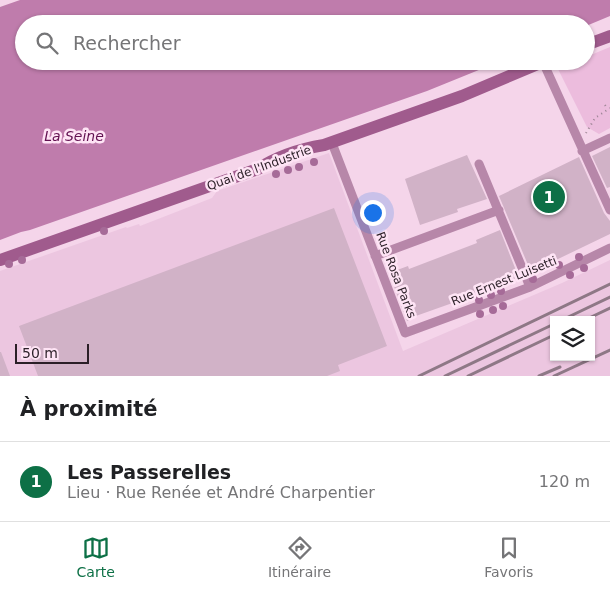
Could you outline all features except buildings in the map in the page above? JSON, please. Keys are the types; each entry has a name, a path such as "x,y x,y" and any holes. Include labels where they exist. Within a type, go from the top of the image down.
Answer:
{"main road":[{"path":"595,42 610,36"},
{"name":"Quai de l'Industrie","path":"0,260 258,169 271,161 306,148 332,143 462,96 525,70"}],"street":[{"path":"547,70 582,151 610,210"},
{"path":"582,151 610,138"},
{"name":"Rue Rosa Parks","path":"332,143 405,333"},
{"path":"479,164 530,287"},
{"path":"375,256 499,210"},
{"name":"Rue Ernest Luisetti","path":"405,333 530,287 610,248"}],"path":[{"path":"577,138 588,132 594,118 609,108 605,105"}],"shaded area":[{"path":"610,47 610,128 599,134 587,127 558,70 595,70 595,53"},
{"path":"329,153 403,351 562,283 610,260 610,376 0,376 0,271 126,227 139,224 140,226 212,198 217,191"}],"water":[{"name":"La Seine","path":"20,0 610,0 610,16 595,22 595,15 15,15 15,70 479,70 427,91 0,240 0,7"}],"railway":[{"path":"419,376 610,284"},
{"path":"570,316 610,297"},
{"path":"593,316 610,308"},
{"path":"445,376 550,326"},
{"path":"468,376 550,337"},
{"path":"554,376 610,350"},
{"path":"539,376 560,367"}],"place":[{"name":"Les Passerelles","path":"549,197"}]}
